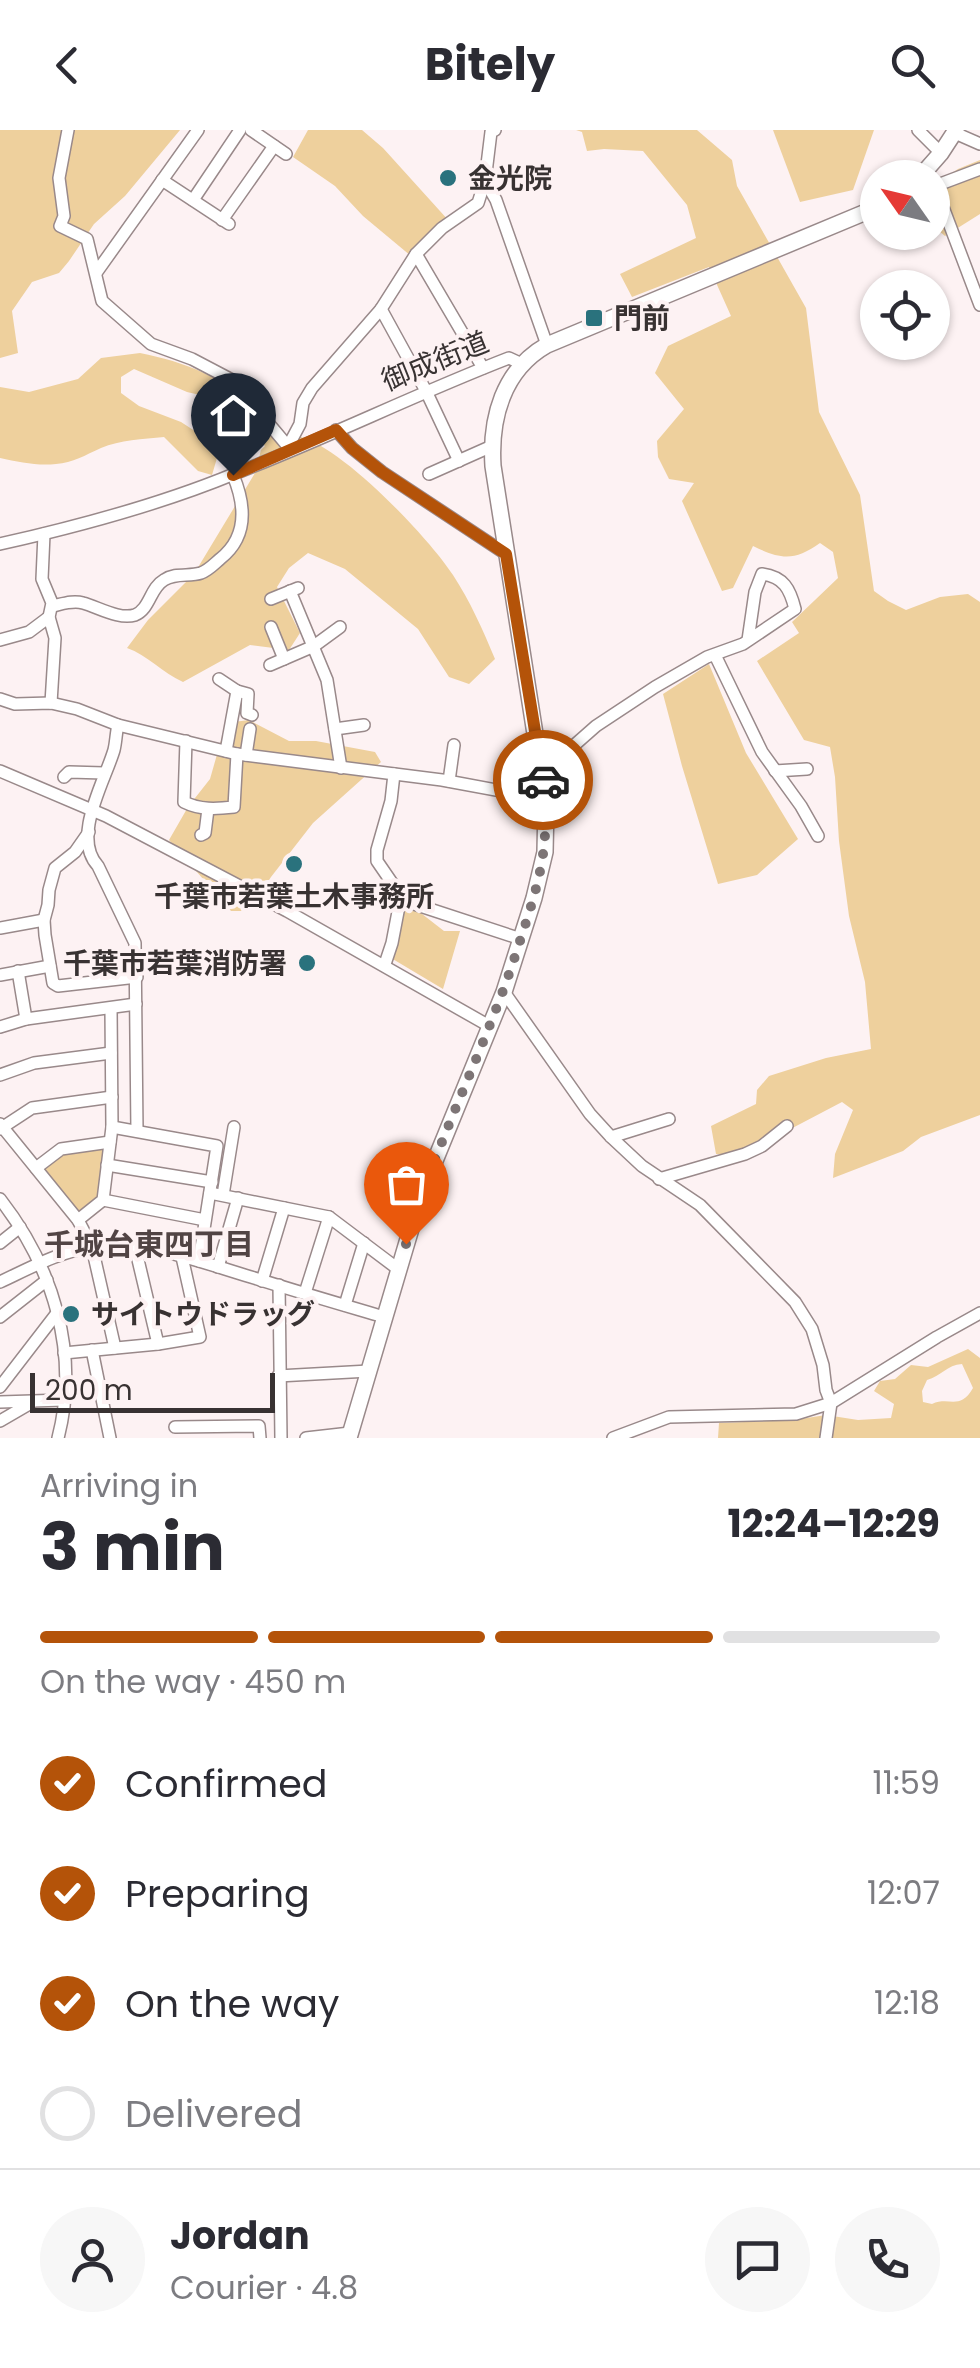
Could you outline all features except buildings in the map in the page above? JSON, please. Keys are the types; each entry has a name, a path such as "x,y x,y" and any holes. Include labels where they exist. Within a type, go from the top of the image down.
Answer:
{"main road":[{"path":"935,160 955,131"},
{"name":"御成街道","path":"522,364 546,344 860,214"},
{"path":"350,1436 421,1195 504,992 545,852 547,820 542,774 492,446 498,406 522,364"}],"street":[{"path":"68,130 60,178 64,216 60,226 86,237 102,301 151,344 232,380 291,450"},
{"path":"96,273 198,130"},
{"path":"193,200 240,130"},
{"path":"252,130 286,154"},
{"path":"291,450 303,403 312,388 381,309 416,254 442,228 478,204 490,155 491,132 495,130"},
{"path":"918,130 941,153"},
{"path":"955,131 980,144"},
{"path":"162,180 225,222 274,146"},
{"path":"490,155 496,200"},
{"path":"980,169 935,186 980,305"},
{"path":"485,181 496,200 546,344"},
{"path":"416,254 482,368"},
{"path":"381,309 459,460"},
{"name":"御成街道","path":"0,544 146,506 233,475 482,368 509,358 522,364"},
{"path":"336,430 382,472 506,554"},
{"path":"429,474 492,446"},
{"path":"0,640 29,632 50,612 70,602 130,616 138,614 160,582 208,570 234,546 244,523 233,475"},
{"path":"44,534 42,579 54,638 51,703"},
{"path":"0,699 15,704 51,703 77,709 118,725 237,754 449,781 512,793 542,774 610,716 706,657 748,640 795,609 788,587 774,576 762,574 755,592 748,640"},
{"path":"271,599 294,590 327,680 325,707 335,729 341,768"},
{"path":"271,627 284,659"},
{"path":"270,665 314,646 340,627"},
{"path":"715,655 754,736 774,771 805,803 818,836"},
{"path":"219,679 248,694 251,722 237,754"},
{"path":"186,741 184,802 208,809 234,807 237,691"},
{"path":"118,725 88,832 91,858 135,943 137,1131"},
{"path":"335,729 364,725"},
{"path":"449,781 454,745"},
{"path":"774,771 807,768"},
{"path":"0,771 93,810 270,902 491,1027"},
{"path":"64,777 69,772 104,774"},
{"path":"394,774 377,861 400,896 405,901 521,939"},
{"path":"201,835 206,833 208,809"},
{"path":"88,832 75,852 55,868 49,890 44,920 54,982 58,986 136,976"},
{"path":"384,964 400,896"},
{"path":"0,928 44,920"},
{"path":"0,975 50,966"},
{"path":"18,971 26,1020"},
{"path":"504,992 590,1114 659,1179 700,1205 795,1302 818,1344 831,1404 826,1438"},
{"path":"0,1027 136,1004"},
{"path":"78,1220 103,1200 112,1127 111,1009"},
{"path":"0,1075 34,1063 111,1053"},
{"path":"112,1097 32,1108 1,1126 78,1220 92,1247 116,1348"},
{"path":"611,1136 669,1119"},
{"path":"659,1179 744,1154 762,1146 786,1126"},
{"path":"112,1127 217,1146 215,1190"},
{"path":"198,1261 205,1220 234,1127"},
{"path":"36,1168 62,1149 110,1142"},
{"path":"107,1165 329,1217 398,1268"},
{"path":"218,1267 238,1198"},
{"path":"0,1199 41,1263 58,1313 64,1353 64,1400 58,1438"},
{"path":"103,1200 205,1220"},
{"path":"262,1280 284,1208"},
{"path":"306,1294 329,1217"},
{"path":"0,1242 20,1227"},
{"path":"346,1305 364,1242"},
{"path":"135,1247 158,1344"},
{"path":"0,1282 72,1251 135,1247 182,1256 384,1318"},
{"path":"64,1353 200,1337 182,1256"},
{"path":"1,1314 47,1280"},
{"path":"279,1285 280,1438"},
{"path":"0,1387 58,1313"},
{"path":"613,1438 669,1417 796,1414 831,1404 980,1313"},
{"path":"92,1350 110,1438"},
{"path":"278,1376 369,1370"},
{"path":"0,1402 64,1400"},
{"path":"0,1421 33,1401"},
{"path":"176,1427 259,1426 260,1438"},
{"path":"306,1438 350,1436"}],"shaded area":[{"path":"0,130 180,130 125,196 94,224 59,273 32,282 12,311 18,353 0,358"},
{"path":"308,130 362,130 449,221 411,256 363,216 335,186 293,157"},
{"path":"576,130 697,130 732,160 737,186 806,308 819,412 860,495 874,591 906,610 940,597 968,594 980,602 980,1115 921,1137 903,1151 833,1178 835,1154 853,1110 842,1102 739,1156 716,1154 711,1126 756,1104 757,1090 769,1076 871,1049 865,982 849,916 830,747 804,740 757,661 799,633 792,622 838,578 833,552 820,543 788,557 753,546 733,588 722,591 682,501 694,483 669,479 658,457 657,441 684,409 655,373 668,346 731,316 709,267 632,297 620,274 696,238 687,205 643,151 587,151 582,132"},
{"path":"773,130 874,130 864,160 860,160 853,190 800,202"},
{"path":"980,160 980,214 950,233 950,174"},
{"path":"140,353 181,364 218,380 250,405 274,440 294,436 315,443 359,474 404,517 453,575 495,659 469,684 449,677 418,629 345,569 308,553 289,568 277,587 300,633 289,650 250,645 183,682 127,648 148,620 194,574 255,473 265,446 217,399 187,392 134,369 121,377 121,393 139,406 181,422 201,435 217,458 212,475 198,471 164,437 116,443 62,463 35,464 0,458 0,387 29,392 78,379 101,358"},
{"path":"709,664 746,753 798,839 757,875 718,884 663,694"},
{"path":"249,720 289,741 316,741 375,752 381,762 313,823 249,911 231,911 169,840 210,779 226,723"},
{"path":"413,907 444,931 460,931 443,989 391,958 403,909"},
{"path":"102,1146 105,1149 97,1200 77,1212 44,1166 63,1153"},
{"path":"968,1349 980,1358 980,1438 718,1438 719,1423 826,1415 858,1420 891,1418 894,1404 874,1391 880,1381 895,1379 911,1365 928,1367","holes":["962,1364 973,1388 959,1401 923,1402 927,1380 957,1365"]}],"way so far":[{"path":"406,1244 421,1195 504,992 534,898 546,835 543,780"}],"place":[{"name":"金光院","path":"448,178"},
{"name":"門前","path":"594,318"},
{"name":"千葉市若葉土木事務所","path":"294,864"},
{"name":"千葉市若葉消防署","path":"307,963"},
{"name":"サイトウドラッグ","path":"71,1314"}],"district":[{"name":"千城台東四丁目","path":"149,1245"}],"route":[{"path":"233,475 336,430 382,472 506,554 543,780"}]}
